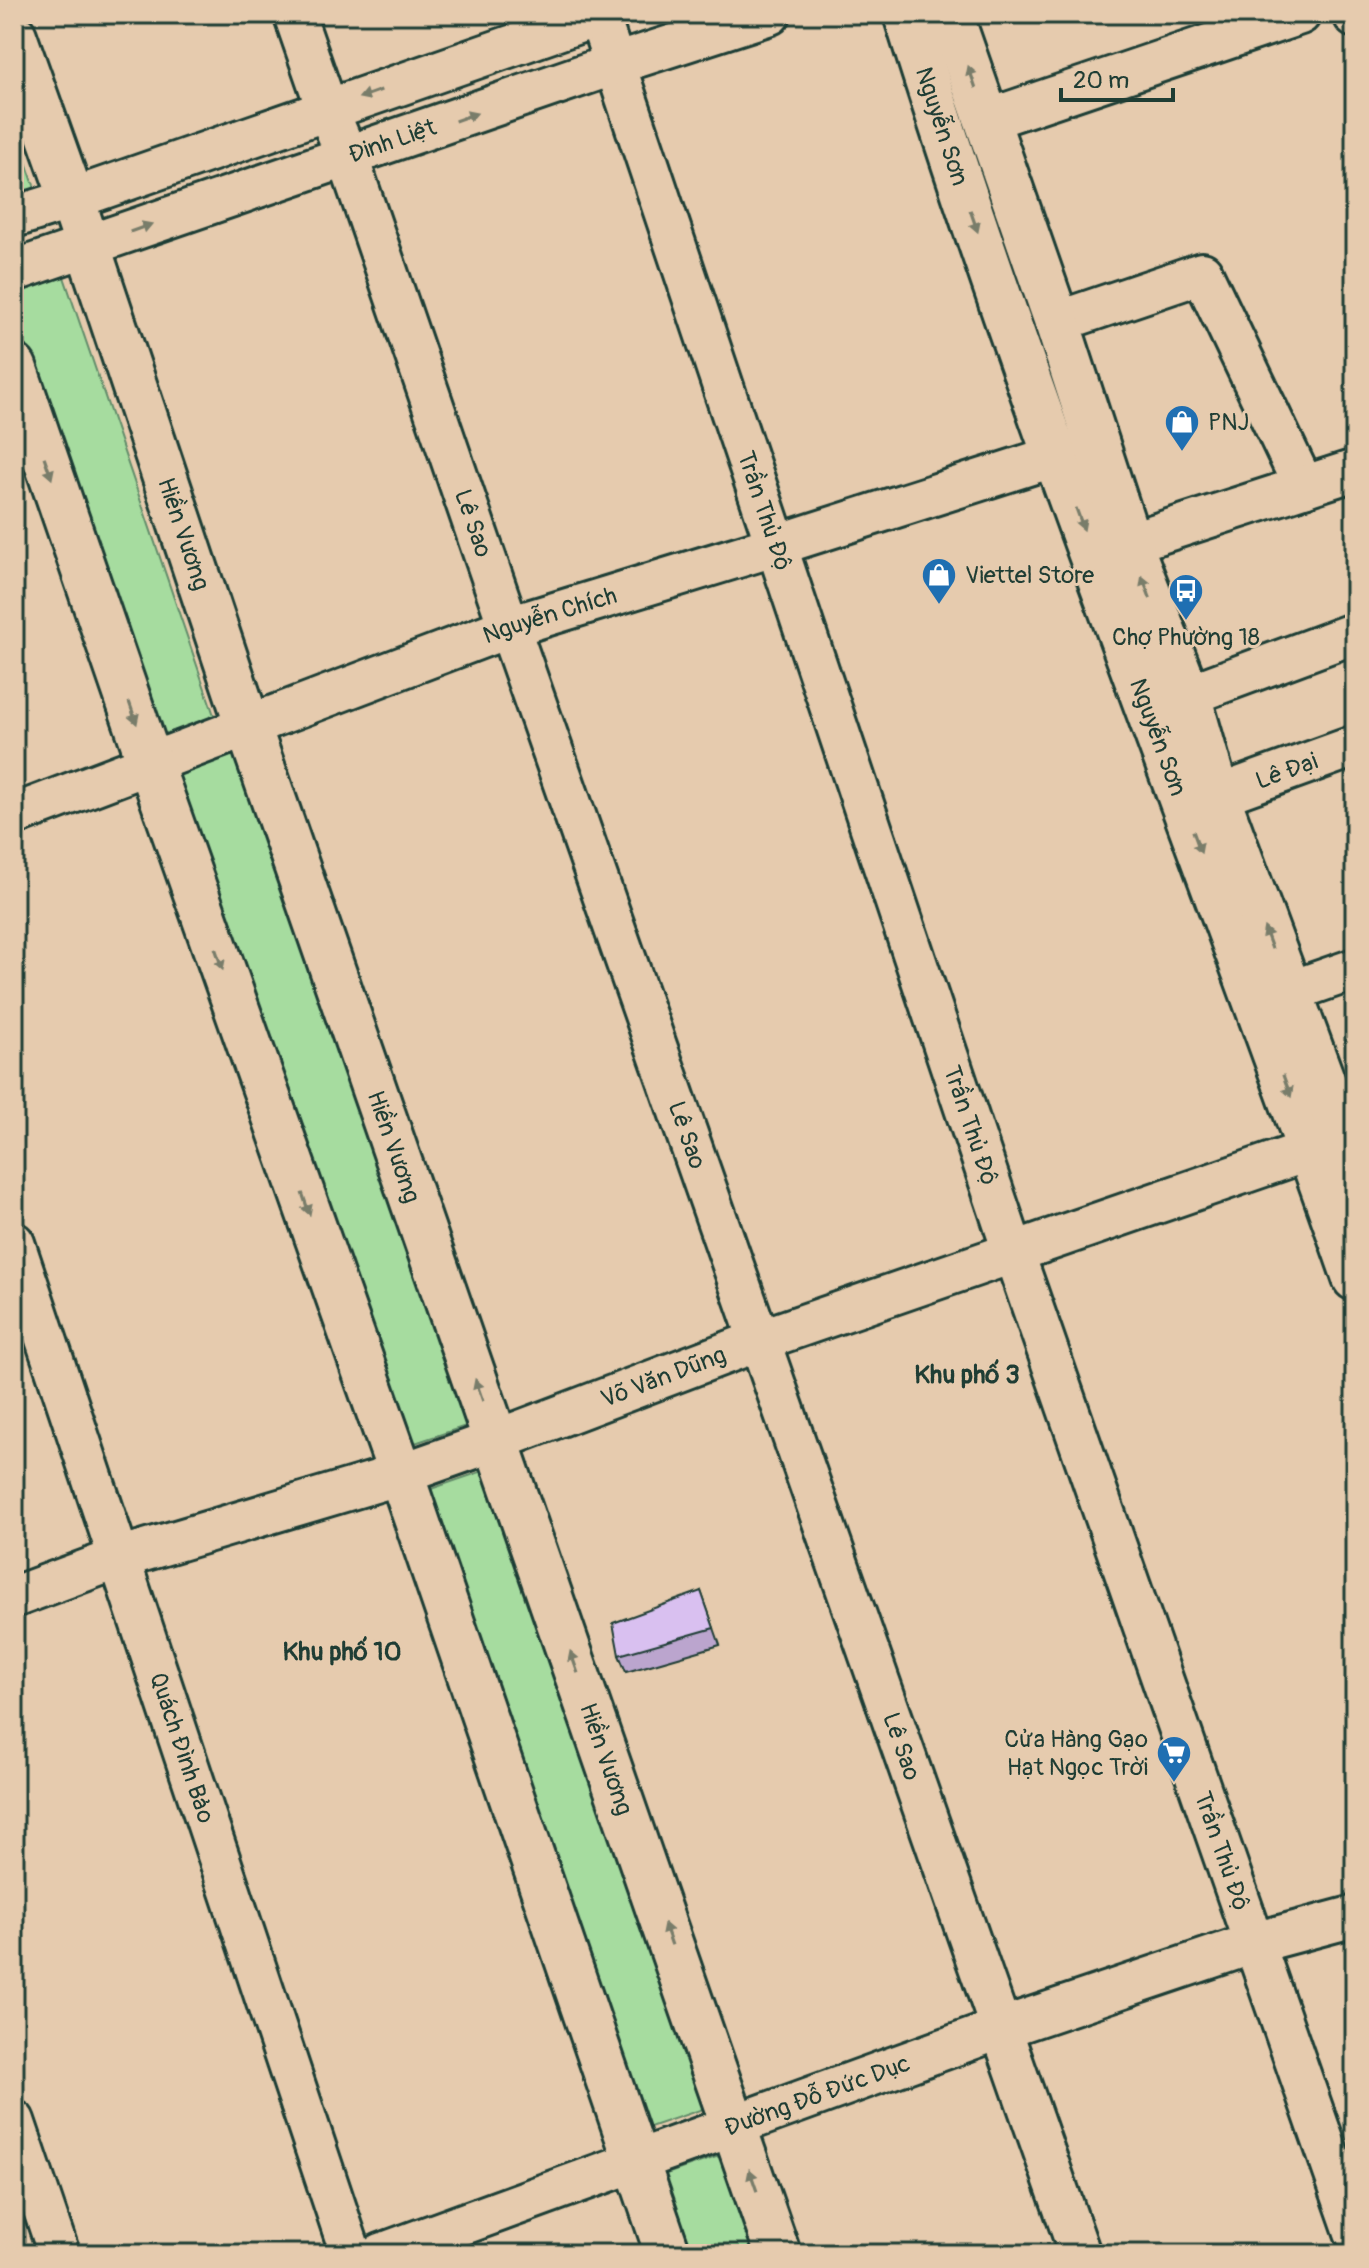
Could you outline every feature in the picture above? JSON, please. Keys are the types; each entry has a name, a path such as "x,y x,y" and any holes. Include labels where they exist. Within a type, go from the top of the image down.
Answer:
{"street":[{"name":"Lê Sao","path":"294,14 327,109 348,158 509,627 1080,2254"},
{"path":"14,217 600,14"},
{"name":"Trần Thủ Độ","path":"600,14 1014,1254 1355,2232"},
{"name":"Đinh Liệt","path":"14,271 615,64 770,14"},
{"name":"Nguyễn Sơn","path":"906,14 943,134 1076,450 1272,998 1355,1169"},
{"name":"Nguyễn Sơn","path":"950,14 1057,322 1076,450 1129,543 1188,695 1272,998 1310,1150 1355,1278"},
{"path":"987,120 1300,14"},
{"name":"Hiền Vương","path":"14,36 72,199 248,726 778,2254"},
{"path":"1057,322 1202,273 1304,487"},
{"path":"14,367 401,1474 668,2254"},
{"name":"Nguyễn Chích","path":"14,815 509,627 1076,450"},
{"path":"1129,543 1355,470"},
{"path":"1188,695 1355,633"},
{"name":"Lê Đại","path":"1217,796 1355,746"},
{"path":"1272,998 1355,969"},
{"name":"Võ Văn Dũng","path":"14,1597 119,1558 401,1474 760,1340 1310,1150"},
{"name":"Quách Đình Bảo","path":"14,1243 351,2254"},
{"name":"Đường Đỗ Đức Dục","path":"381,2254 1002,2028 1254,1943 1355,1916"},
{"path":"14,2121 59,2254"}],"green space":[{"path":"14,127 39,200 14,208"},
{"path":"63,274 217,724 158,744 14,324 14,291"},
{"path":"235,754 469,1425 412,1444 178,774"},
{"path":"483,1471 706,2108 647,2128 425,1491"},
{"path":"725,2154 759,2254 690,2254 663,2175"}],"building":[{"path":"701,1591 714,1628 619,1655 613,1623"}],"place":[{"name":"PNJ","path":"1182,453"},
{"name":"Viettel Store","path":"939,606"},
{"name":"Chợ Phường 18","path":"1186,622"},
{"name":"Cửa Hàng Gạo Hạt Ngọc Trời","path":"1174,1784"}],"district":[{"name":"Khu phố 3","path":"967,1375"},
{"name":"Khu phố 10","path":"342,1652"}]}
